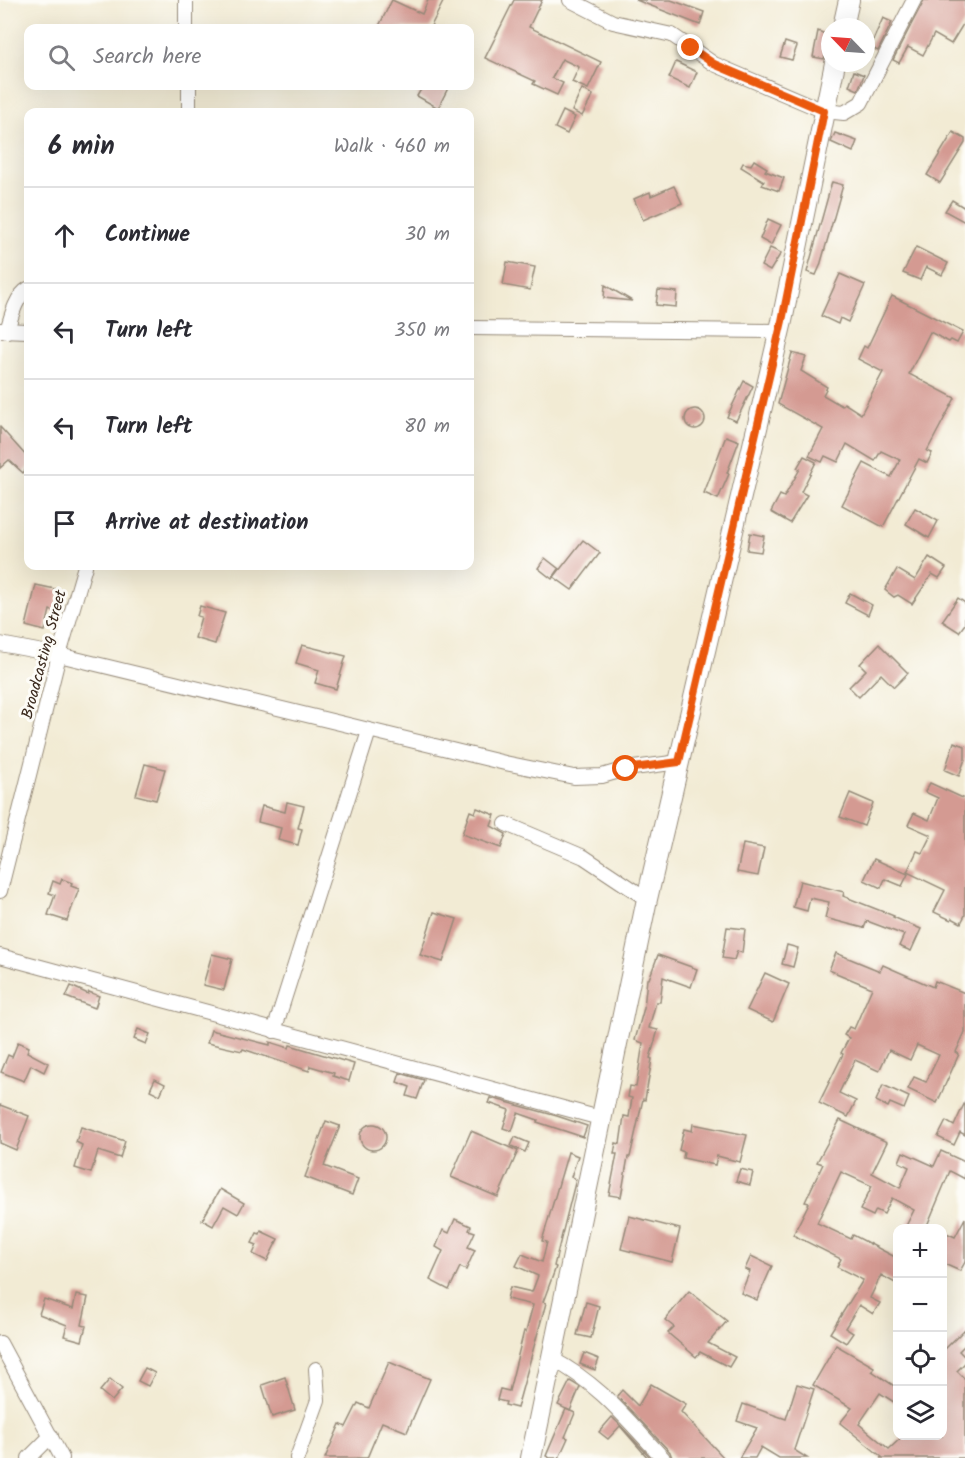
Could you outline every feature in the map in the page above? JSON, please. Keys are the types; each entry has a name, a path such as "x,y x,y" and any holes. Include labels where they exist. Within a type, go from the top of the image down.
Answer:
{"main road":[{"path":"845,18 849,0"},
{"path":"531,1458 647,899 779,331 833,72"}],"street":[{"path":"186,0 186,24"},
{"path":"570,0 613,22 672,35 714,64 824,111 844,113 861,103 914,0"},
{"path":"189,90 189,108"},
{"path":"24,291 3,330 24,331"},
{"path":"474,328 779,331"},
{"name":"Broadcasting Street","path":"0,891 59,655 84,570"},
{"path":"0,644 59,655 369,731 574,777 602,776 626,769 679,762"},
{"path":"274,1031 369,731"},
{"path":"506,824 584,857 647,899"},
{"path":"0,956 600,1118"},
{"path":"0,1343 62,1458"},
{"path":"552,1359 571,1369 601,1391 663,1458"},
{"path":"297,1458 318,1400 316,1369"},
{"path":"29,1458 51,1436"}],"building":[{"path":"392,0 422,14 428,0 444,0 432,24 380,24"},
{"path":"514,0 542,0 529,27 601,62 588,89 572,82 579,67 562,59 552,78 563,83 557,95 533,84 535,81 485,58"},
{"path":"636,0 671,0 704,12 700,25"},
{"path":"924,0 965,0 965,21 951,44 934,34 923,55 908,47 899,63 893,60"},
{"path":"883,18 892,22 878,51 875,50 875,36"},
{"path":"818,31 821,32 821,58 813,57"},
{"path":"785,42 797,46 792,60 780,57"},
{"path":"676,62 697,72 690,88 669,78"},
{"path":"854,72 864,75 858,90 849,86"},
{"path":"582,89 593,95 582,116 572,111"},
{"path":"421,90 447,90 438,108 417,96"},
{"path":"563,111 575,117 567,134 555,128"},
{"path":"953,132 965,139 965,143 940,183 927,175"},
{"path":"835,133 857,141 853,152 831,142"},
{"path":"754,160 767,168 765,171 784,178 779,191 762,185 764,181 741,167 743,163 751,165"},
{"path":"832,182 843,185 816,275 807,272"},
{"path":"674,186 682,203 643,220 634,199 650,192 651,196"},
{"path":"952,200 965,208 965,222 945,211"},
{"path":"768,219 781,225 771,245 760,239"},
{"path":"916,247 948,263 942,275 926,267 920,280 903,273"},
{"path":"770,248 781,253 770,271 761,266"},
{"path":"507,262 535,267 530,290 503,285"},
{"path":"840,274 865,285 848,322 840,318 838,324 821,316"},
{"path":"605,285 632,301 604,298"},
{"path":"658,290 677,292 676,307 656,305"},
{"path":"892,296 963,332 957,343 951,340 949,342 930,332 909,374 955,398 927,451 932,453 927,463 919,459 883,527 842,505 864,463 891,477 900,460 881,451 875,461 847,444 838,462 825,456 822,462 809,456 823,429 778,404 792,353 806,357 801,371 827,387 823,395 842,406 844,403 861,414 883,372 858,359 864,346 867,348"},
{"path":"744,381 753,386 736,421 727,417"},
{"path":"695,409 702,412 705,419 702,426 695,429 688,426 685,419 688,412"},
{"path":"0,427 24,454 24,472 9,460 0,468"},
{"path":"726,436 739,441 727,473 729,474 718,499 704,493"},
{"path":"804,456 816,462 801,492 807,495 790,523 771,512 780,495 784,497 800,469 797,468"},
{"path":"915,508 938,521 929,538 906,524"},
{"path":"750,533 764,536 761,552 747,550"},
{"path":"583,540 600,553 572,590 554,577"},
{"path":"929,557 946,568 939,578 932,574 912,604 898,595 894,597 885,590 897,569 915,580"},
{"path":"545,558 559,569 552,579 538,568"},
{"path":"36,585 60,590 55,612 50,610 45,631 26,626"},
{"path":"850,593 872,605 868,615 845,603"},
{"path":"958,598 965,603 965,624 959,632 942,621"},
{"path":"200,606 225,613 215,644 195,638 201,617 197,616"},
{"path":"879,644 908,673 894,687 881,674 859,697 849,687 866,670 860,664"},
{"path":"302,645 346,656 336,689 315,683 319,670 296,663"},
{"path":"954,742 965,746 965,759 959,776 945,770"},
{"path":"145,764 165,769 156,800 136,795"},
{"path":"930,783 965,799 965,915 961,923 934,912 945,890 907,872 917,851 922,853 931,835 908,825 914,813 929,820 938,798 925,792"},
{"path":"850,793 873,803 864,826 840,817"},
{"path":"287,802 304,806 298,828 302,829 298,845 278,840 281,828 258,822 262,806 285,812"},
{"path":"477,808 495,815 491,826 506,834 501,848 462,834 470,811 475,813"},
{"path":"743,844 764,848 758,876 737,872"},
{"path":"874,859 908,874 902,886 885,879 881,888 864,880"},
{"path":"62,879 79,889 67,921 48,915 55,895 49,893 53,881 60,884"},
{"path":"800,881 844,892 843,896 921,929 911,951 899,946 904,935 867,921 864,928 825,918 829,902 810,898 807,911 793,907"},
{"path":"434,912 457,919 443,962 420,955"},
{"path":"727,927 745,929 742,953 737,951 734,960 722,958"},
{"path":"787,945 798,948 793,967 782,964"},
{"path":"836,953 880,971 883,965 933,987 935,981 965,993 965,1032 956,1052 959,1054 937,1103 908,1089 914,1077 926,1082 939,1055 917,1045 910,1060 889,1050 879,1071 855,1060 839,1093 856,1101 848,1117 819,1103 849,1038 844,1035 849,1027 854,1029 872,988 829,970"},
{"path":"212,954 232,959 224,990 203,985"},
{"path":"658,955 697,969 691,987 663,977 660,1002 656,1002 649,1028 658,1030 650,1058 652,1059 645,1100 643,1099 630,1157 628,1157 621,1197 609,1195 617,1154 614,1154 616,1143 620,1144 624,1116 629,1117 632,1098 628,1097 630,1086 636,1087 643,1043 635,1040 644,1008 647,979 649,979"},
{"path":"765,973 789,984 773,1022 747,1010"},
{"path":"71,986 88,994 89,992 99,996 95,1008 66,997"},
{"path":"138,1029 150,1034 146,1044 134,1039"},
{"path":"211,1030 270,1045 270,1042 289,1048 290,1045 354,1064 349,1081 333,1076 334,1073 310,1066 309,1071 243,1049 242,1051 207,1043"},
{"path":"18,1042 29,1047 27,1052 48,1063 44,1072 31,1065 24,1081 1,1072 8,1055 12,1057"},
{"path":"400,1073 424,1080 417,1099 407,1096 410,1087 397,1082"},
{"path":"155,1079 165,1084 160,1095 150,1090"},
{"path":"883,1085 909,1097 904,1109 890,1103 888,1107 876,1101"},
{"path":"491,1098 587,1126 583,1137 537,1122 538,1120 518,1113 512,1131 503,1128 509,1110 489,1103"},
{"path":"965,1102 965,1135 960,1132 954,1145 938,1137 946,1121 954,1126"},
{"path":"0,1105 29,1116 16,1150 0,1143"},
{"path":"840,1120 887,1142 872,1173 900,1188 909,1167 899,1162 903,1152 934,1166 941,1151 965,1162 965,1179 950,1171 928,1224 907,1224 914,1210 892,1198 884,1214 876,1210 873,1216 860,1210 872,1186 841,1172 817,1223 851,1239 853,1235 893,1256 893,1282 881,1275 870,1298 880,1303 873,1314 859,1305 845,1328 853,1333 846,1343 830,1333 863,1280 837,1267 841,1259 793,1235 809,1203 805,1202 823,1164 817,1162"},
{"path":"326,1121 340,1126 324,1166 358,1179 352,1195 305,1177"},
{"path":"373,1124 383,1127 386,1137 383,1147 373,1150 363,1147 360,1137 363,1127"},
{"path":"693,1124 747,1135 740,1162 717,1156 715,1165 683,1158 684,1152 679,1150 684,1129 692,1131"},
{"path":"81,1127 125,1141 120,1158 98,1151 91,1173 75,1168 82,1145 76,1142"},
{"path":"471,1131 518,1151 498,1197 451,1177"},
{"path":"515,1137 529,1143 525,1152 511,1146"},
{"path":"568,1152 578,1156 571,1177 576,1179 554,1266 556,1267 543,1302 546,1303 517,1408 497,1400 500,1389 509,1391 533,1305 507,1299 510,1287 532,1292 538,1276 516,1266 522,1254 542,1262 547,1242 542,1241"},
{"path":"740,1169 753,1172 750,1185 736,1181"},
{"path":"220,1189 244,1203 238,1214 224,1206 213,1226 202,1220"},
{"path":"629,1216 680,1229 672,1262 621,1249"},
{"path":"965,1218 965,1262 960,1271 947,1265 947,1233 955,1237"},
{"path":"455,1219 471,1226 469,1230 475,1232 468,1247 475,1250 466,1270 460,1267 449,1290 430,1280 443,1251 436,1247 443,1230 449,1233"},
{"path":"261,1231 278,1239 267,1261 253,1254 257,1245 252,1243 257,1233 260,1234"},
{"path":"751,1256 772,1266 757,1300 741,1293 750,1271 745,1269"},
{"path":"689,1291 727,1321 708,1343 735,1357 729,1367 700,1352 696,1357 668,1333 674,1327 665,1320"},
{"path":"76,1295 88,1297 82,1325 86,1326 82,1341 64,1336 67,1325 39,1314 44,1299 73,1309"},
{"path":"586,1302 599,1306 591,1338 577,1335"},
{"path":"965,1329 965,1345 959,1351 965,1357 965,1363 957,1371 965,1379 965,1458 880,1458 882,1457 840,1423 852,1408 813,1385 836,1345 874,1367 872,1371 893,1385 893,1401 880,1393 859,1424 889,1449 899,1440 947,1440 947,1347"},
{"path":"584,1353 599,1359 595,1370 580,1364"},
{"path":"389,1362 430,1379 407,1432 382,1422 367,1458 325,1458 340,1424 346,1427 358,1403 369,1408"},
{"path":"145,1368 155,1373 148,1386 138,1381"},
{"path":"285,1377 295,1410 272,1417 262,1385"},
{"path":"110,1379 122,1389 112,1401 100,1391"},
{"path":"570,1381 580,1387 570,1411 558,1405"},
{"path":"651,1384 686,1404 681,1412 724,1458 672,1458 670,1452 617,1396 622,1390 638,1406"},
{"path":"797,1384 814,1389 794,1450 807,1458 779,1458 761,1447 755,1458 739,1458 757,1428 737,1421 743,1404 786,1419"},
{"path":"566,1409 575,1413 565,1437 568,1438 559,1458 550,1458 546,1456"},
{"path":"612,1417 651,1458 648,1458 620,1426 608,1439 599,1432"}],"route":[{"path":"626,769 679,762 782,321 824,111 714,64 691,48"}]}
